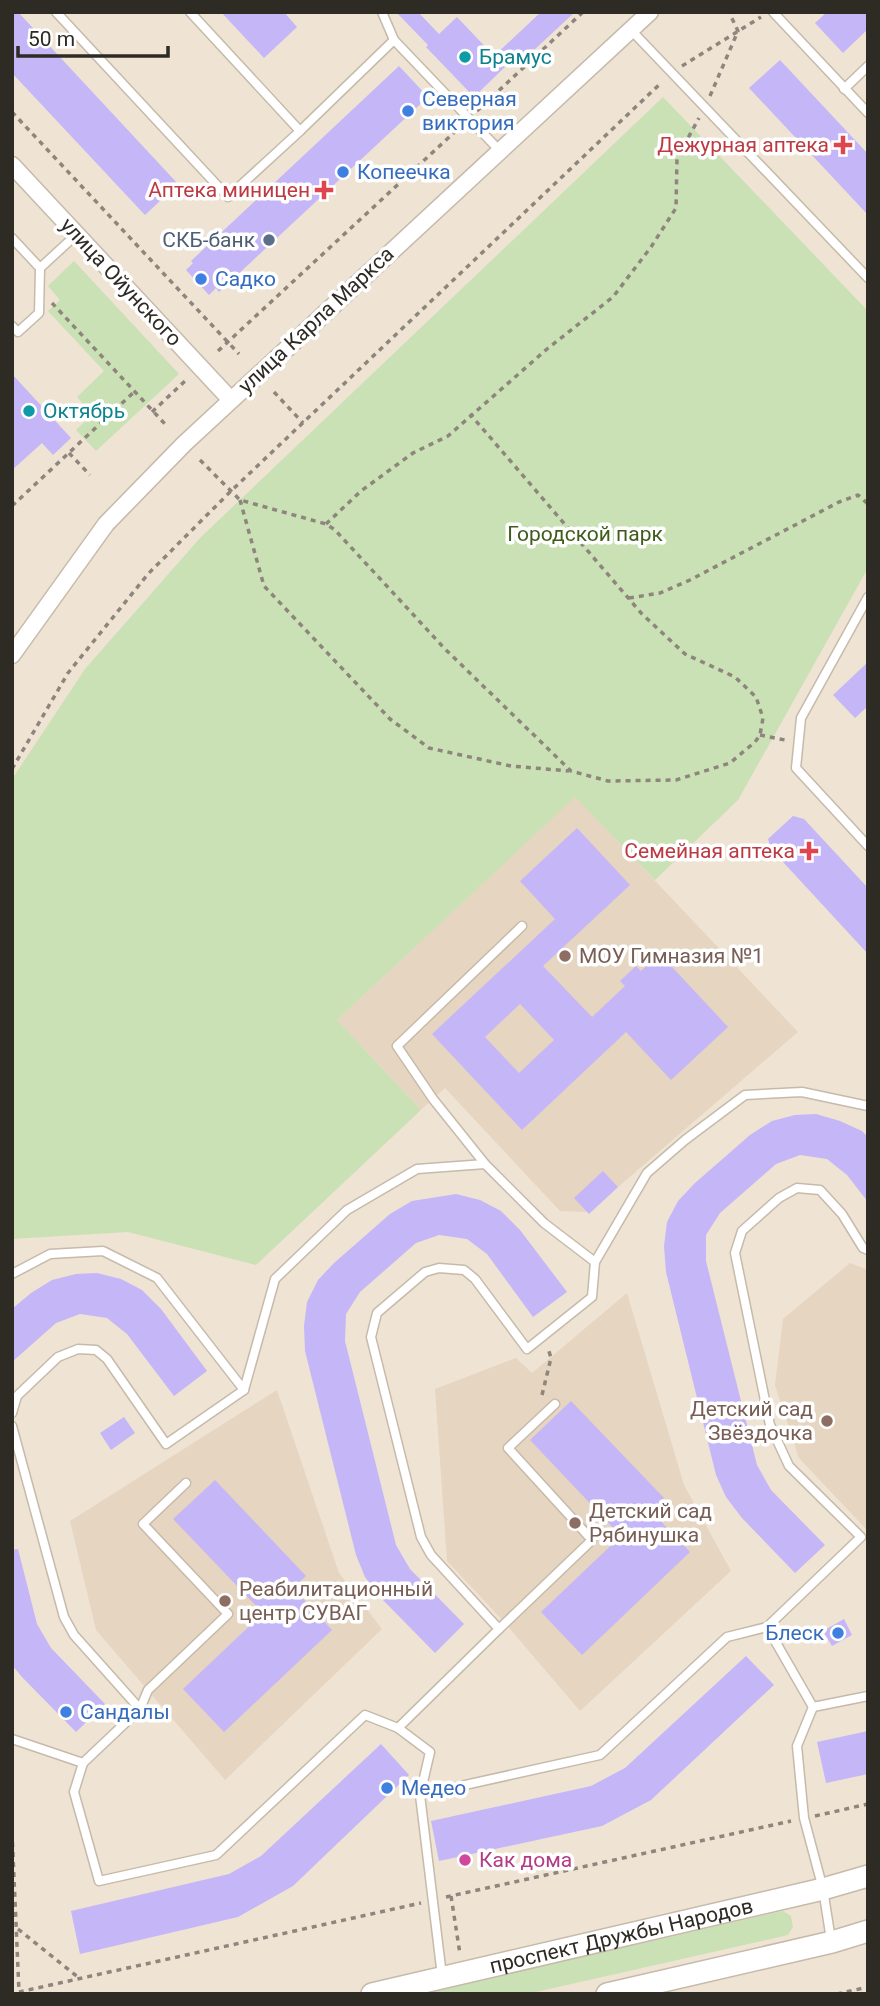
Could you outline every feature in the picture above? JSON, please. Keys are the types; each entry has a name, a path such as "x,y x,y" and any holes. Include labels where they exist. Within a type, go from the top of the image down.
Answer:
{"street":[{"name":"улица Карла Маркса","path":"12,655 106,524 230,399 650,12"},
{"name":"улица Ойунского","path":"12,164 230,399"},
{"name":"проспект Дружбы Народов","path":"372,1994 823,1889 868,1876"},
{"path":"607,1994 832,1942 868,1931"}],"lane":[{"path":"56,12 228,197 394,40"},
{"path":"190,12 300,131"},
{"path":"382,12 394,40 500,151"},
{"path":"771,12 868,113"},
{"path":"631,30 868,278"},
{"path":"844,89 868,66"},
{"path":"40,268 77,234"},
{"path":"12,238 40,268 39,313 18,332 12,326"},
{"path":"868,597 802,718 796,768 868,846"},
{"path":"522,926 397,1046 433,1099 485,1164 544,1223 594,1262"},
{"path":"499,1629 431,1555 421,1537 371,1337 377,1312 425,1272 439,1268 464,1270 475,1279 527,1349 592,1297 594,1262 647,1173 685,1140 745,1095 802,1092 868,1105"},
{"path":"12,1413 17,1396 58,1357 78,1349 96,1350 107,1359 166,1444 244,1390 275,1279 348,1210 417,1169 485,1164"},
{"path":"861,1537 789,1466 770,1425 735,1253 742,1231 779,1198 797,1188 820,1190 842,1214 863,1248 868,1250"},
{"path":"12,1274 50,1254 103,1251 157,1278 244,1390"},
{"path":"398,1728 592,1540 508,1448 555,1404"},
{"path":"12,1426 64,1617 74,1635 140,1709"},
{"path":"186,1483 143,1524 228,1614 148,1690 140,1709 83,1763 74,1792 99,1881 216,1856 365,1714 398,1728 430,1752 420,1795 442,1978"},
{"path":"420,1795 600,1755 727,1637 767,1627 868,1530"},
{"path":"767,1627 813,1707"},
{"path":"813,1707 868,1696"},
{"path":"813,1707 796,1746 804,1818 823,1889 832,1942"},
{"path":"12,1739 83,1763"}],"path":[{"path":"218,351 583,12"},
{"path":"326,524 361,491 413,453 448,436 547,349 613,297 651,247 676,208 677,158 705,107 738,32 729,12"},
{"path":"12,769 68,673 148,574 231,491 672,72 771,12"},
{"path":"12,113 239,354"},
{"path":"40,289 165,424"},
{"path":"152,412 185,381"},
{"path":"12,506 134,392"},
{"path":"274,392 303,423"},
{"path":"240,500 264,586 390,719 429,748 511,766 571,771 608,781 676,780 730,763 760,735 763,718 756,697 735,677 685,654 629,598 470,414"},
{"path":"69,453 89,475"},
{"path":"200,460 240,500 326,524 335,530 445,649 571,771"},
{"path":"629,598 660,593 690,580 839,502 858,495 868,504"},
{"path":"760,735 799,742"},
{"path":"537,1421 551,1358 546,1334"},
{"path":"12,1832 19,1992 868,1804"},
{"path":"451,1896 460,1956"},
{"path":"17,1928 79,1978"},
{"path":"836,1994 868,1987"}],"shaded area":[{"name":"МОУ Гимназия №1","path":"575,796 798,1032 618,1187 603,1172 588,1212 560,1211 445,1088 421,1110 337,1020"},
{"name":"Детский сад Звёздочка","path":"850,1263 868,1270 868,1531 799,1458 775,1385 783,1319"},
{"name":"Детский сад Рябинушка","path":"627,1293 684,1485 731,1571 580,1711 505,1623 447,1561 435,1389 516,1358 532,1373"},
{"name":"Реабилитационный центр СУВАГ","path":"277,1390 339,1573 382,1629 225,1780 96,1630 70,1521"}],"green space":[{"name":"Городской парк","path":"663,97 868,311 868,568 738,800 655,880 575,797 337,1020 421,1110 256,1265 128,1232 12,1239 12,779 85,669 200,538"},
{"path":"74,261 179,374 96,451 76,430 93,414 77,397 104,371 48,311 60,300 48,286"},
{"path":"783,1911 791,1916 793,1927 788,1935 527,1994 420,1994"}],"building":[{"path":"12,12 18,12 178,184 145,215 12,73"},
{"path":"221,12 284,12 297,27 264,58"},
{"path":"396,12 418,12 439,34 457,17 494,56 541,12 575,12 520,63 515,57 474,97"},
{"path":"827,12 868,12 868,29 843,53 815,23"},
{"path":"780,60 868,154 868,215 749,88"},
{"path":"399,66 428,97 219,292 216,288 209,295 186,270 193,263 191,261"},
{"name":"Октябрь","path":"12,374 71,438 53,455 42,443 12,470"},
{"path":"868,662 868,706 855,718 833,695"},
{"path":"793,816 804,819 868,888 868,954 771,849 768,839"},
{"path":"577,828 630,885 543,966 592,1017 625,986 620,981 636,966 641,971 660,954 728,1027 671,1080 626,1032 522,1130 432,1034 555,919 520,881","holes":["520,1004 554,1040 519,1073 485,1037"]},
{"path":"816,1114 840,1121 862,1131 868,1137 868,1202 847,1175 827,1159 800,1155 776,1164 720,1213 706,1235 706,1261 757,1465 771,1490 825,1545 795,1573 742,1518 726,1497 716,1475 666,1272 664,1246 667,1222 678,1201 750,1135 772,1121 795,1115"},
{"path":"603,1171 618,1187 589,1214 574,1198"},
{"path":"456,1194 480,1200 501,1211 520,1230 567,1292 533,1317 487,1254 467,1239 439,1235 416,1243 360,1292 346,1314 345,1341 396,1545 410,1569 464,1624 435,1653 381,1598 365,1577 356,1555 305,1351 304,1326 307,1302 318,1280 390,1214 412,1201"},
{"path":"97,1273 121,1279 142,1290 161,1309 207,1371 174,1396 127,1334 107,1318 80,1314 56,1323 12,1362 12,1309 52,1280 76,1274"},
{"path":"571,1401 664,1498 651,1511 690,1552 582,1655 541,1612 621,1536 530,1440"},
{"path":"124,1417 135,1433 111,1450 100,1433"},
{"path":"215,1480 306,1576 293,1588 332,1630 224,1732 183,1689 263,1613 173,1519"},
{"path":"18,1549 37,1624 51,1648 105,1704 76,1732 12,1665 12,1550"},
{"name":"Блеск","path":"844,1619 852,1635 832,1646 823,1631"},
{"path":"746,1656 774,1685 651,1800 602,1826 439,1861 431,1821 591,1786 625,1768"},
{"path":"868,1731 868,1774 826,1783 817,1742"},
{"path":"381,1744 409,1775 293,1886 238,1917 80,1954 71,1911 229,1874 261,1856"}],"place":[{"name":"Брамус","path":"465,57"},
{"name":"Северная виктория","path":"408,111"},
{"name":"Дежурная аптека","path":"843,145"},
{"name":"Копеечка","path":"343,172"},
{"name":"Аптека миницен","path":"324,190"},
{"name":"СКБ-банк","path":"269,240"},
{"name":"Садко","path":"201,279"},
{"name":"Октябрь","path":"29,411"},
{"name":"Семейная аптека","path":"809,851"},
{"name":"МОУ Гимназия №1","path":"565,956"},
{"name":"Детский сад Звёздочка","path":"827,1421"},
{"name":"Детский сад Рябинушка","path":"575,1523"},
{"name":"Реабилитационный центр СУВАГ","path":"225,1601"},
{"name":"Блеск","path":"838,1633"},
{"name":"Сандалы","path":"66,1712"},
{"name":"Медео","path":"387,1788"},
{"name":"Как дома","path":"465,1860"}]}
